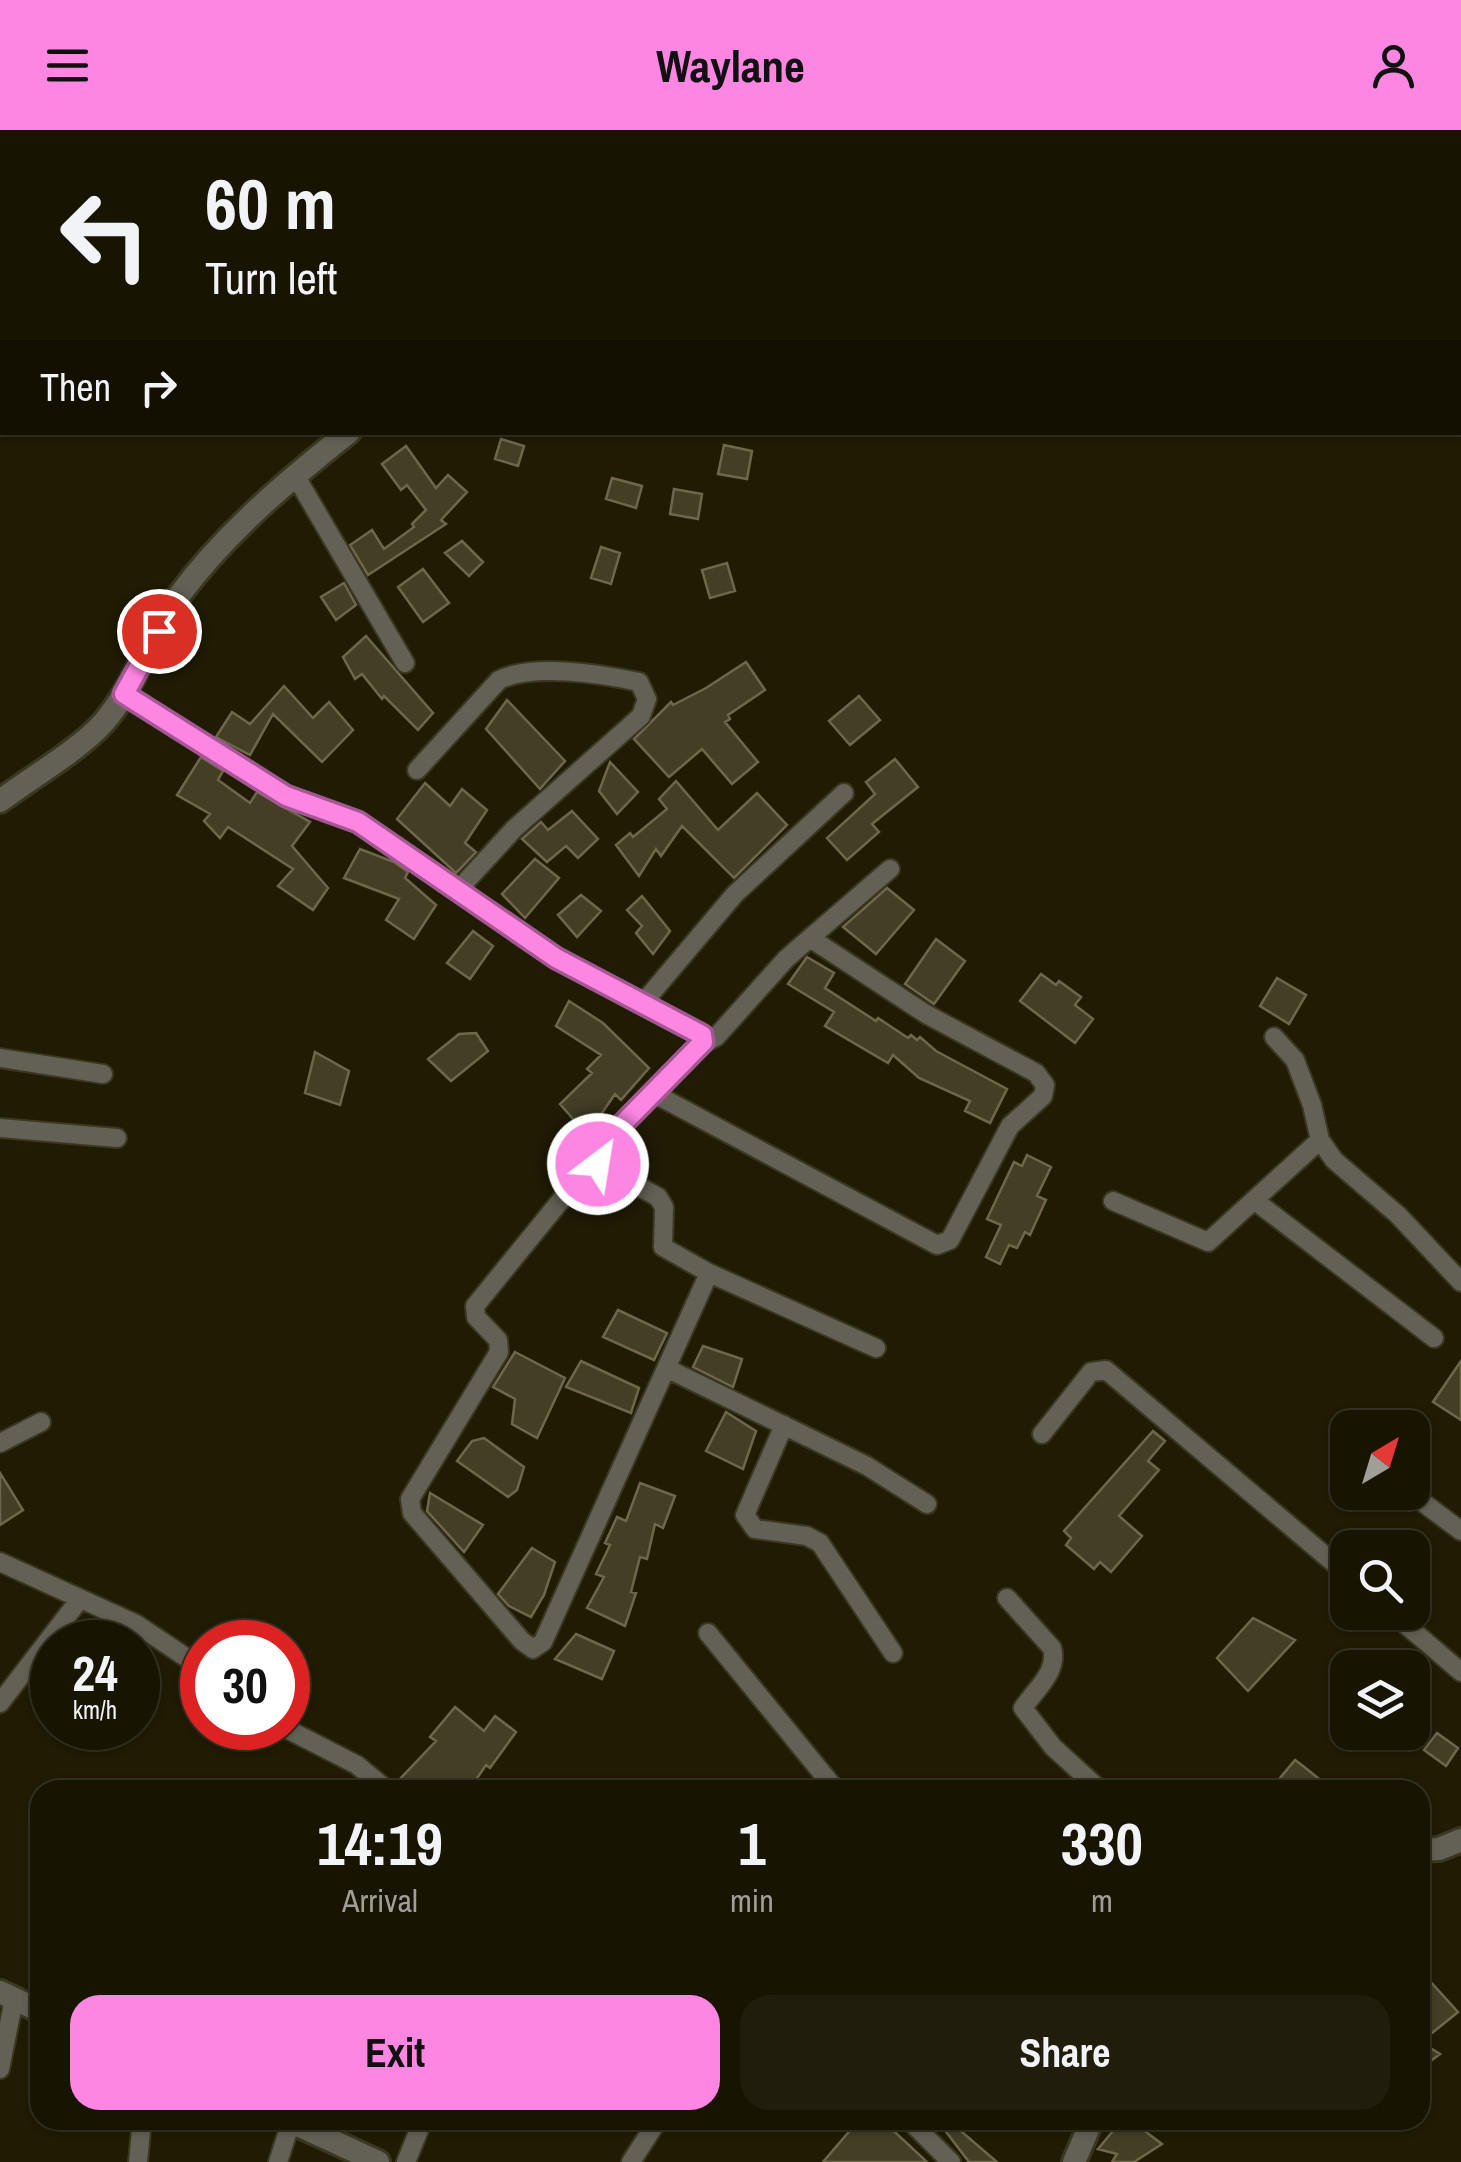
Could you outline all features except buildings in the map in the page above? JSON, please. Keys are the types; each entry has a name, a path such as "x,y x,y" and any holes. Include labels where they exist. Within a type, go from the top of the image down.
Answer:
{"street":[{"path":"0,801 102,725 124,694 176,600 223,542 345,435"},
{"path":"295,475 406,662"},
{"path":"417,770 499,680 512,673 600,674 639,682 647,699 641,716 514,829 457,891"},
{"path":"124,694 286,796 358,822 556,958 702,1035 703,1042"},
{"path":"643,1003 734,894 844,793"},
{"path":"710,1273 543,1642 533,1649 412,1513 410,1499 500,1352 498,1340 476,1317 476,1306 570,1188 598,1164 598,1149 703,1042 716,1037 786,959 890,869"},
{"path":"653,1093 937,1245 950,1240 1010,1126 1043,1096 1045,1085 1036,1072 926,1014 810,938"},
{"path":"1274,1037 1296,1060 1320,1140 1334,1160 1398,1215 1461,1282"},
{"path":"0,1058 103,1074"},
{"path":"0,1128 118,1138"},
{"path":"1112,1202 1208,1242 1320,1140"},
{"path":"598,1164 658,1197 664,1207 662,1247 710,1273 876,1348"},
{"path":"1254,1200 1434,1338"},
{"path":"668,1369 867,1466 928,1504"},
{"path":"1042,1434 1091,1372 1106,1370 1330,1561"},
{"path":"0,1443 40,1422"},
{"path":"784,1426 745,1515 755,1529 807,1536 820,1543 893,1653"},
{"path":"1430,1508 1461,1530"},
{"path":"0,1562 136,1624 180,1653"},
{"path":"1007,1598 1052,1648 1055,1658 1054,1667 1023,1708 1053,1746 1089,1780"},
{"path":"0,1703 80,1599"},
{"path":"1412,1630 1461,1672"},
{"path":"708,1633 828,1780"},
{"path":"310,1741 357,1765 376,1780"},
{"path":"1430,1849 1461,1840"},
{"path":"0,2069 7,1995 30,2005"},
{"path":"138,2162 141,2130"},
{"path":"278,2162 287,2130"},
{"path":"309,2130 378,2162"},
{"path":"406,2162 418,2130"},
{"path":"631,2162 652,2130"},
{"path":"918,2130 952,2162"},
{"path":"1074,2162 1088,2130"}],"route":[{"path":"159,631 124,694 286,796 358,822 556,958 702,1035 703,1042 598,1149 598,1164"}]}
